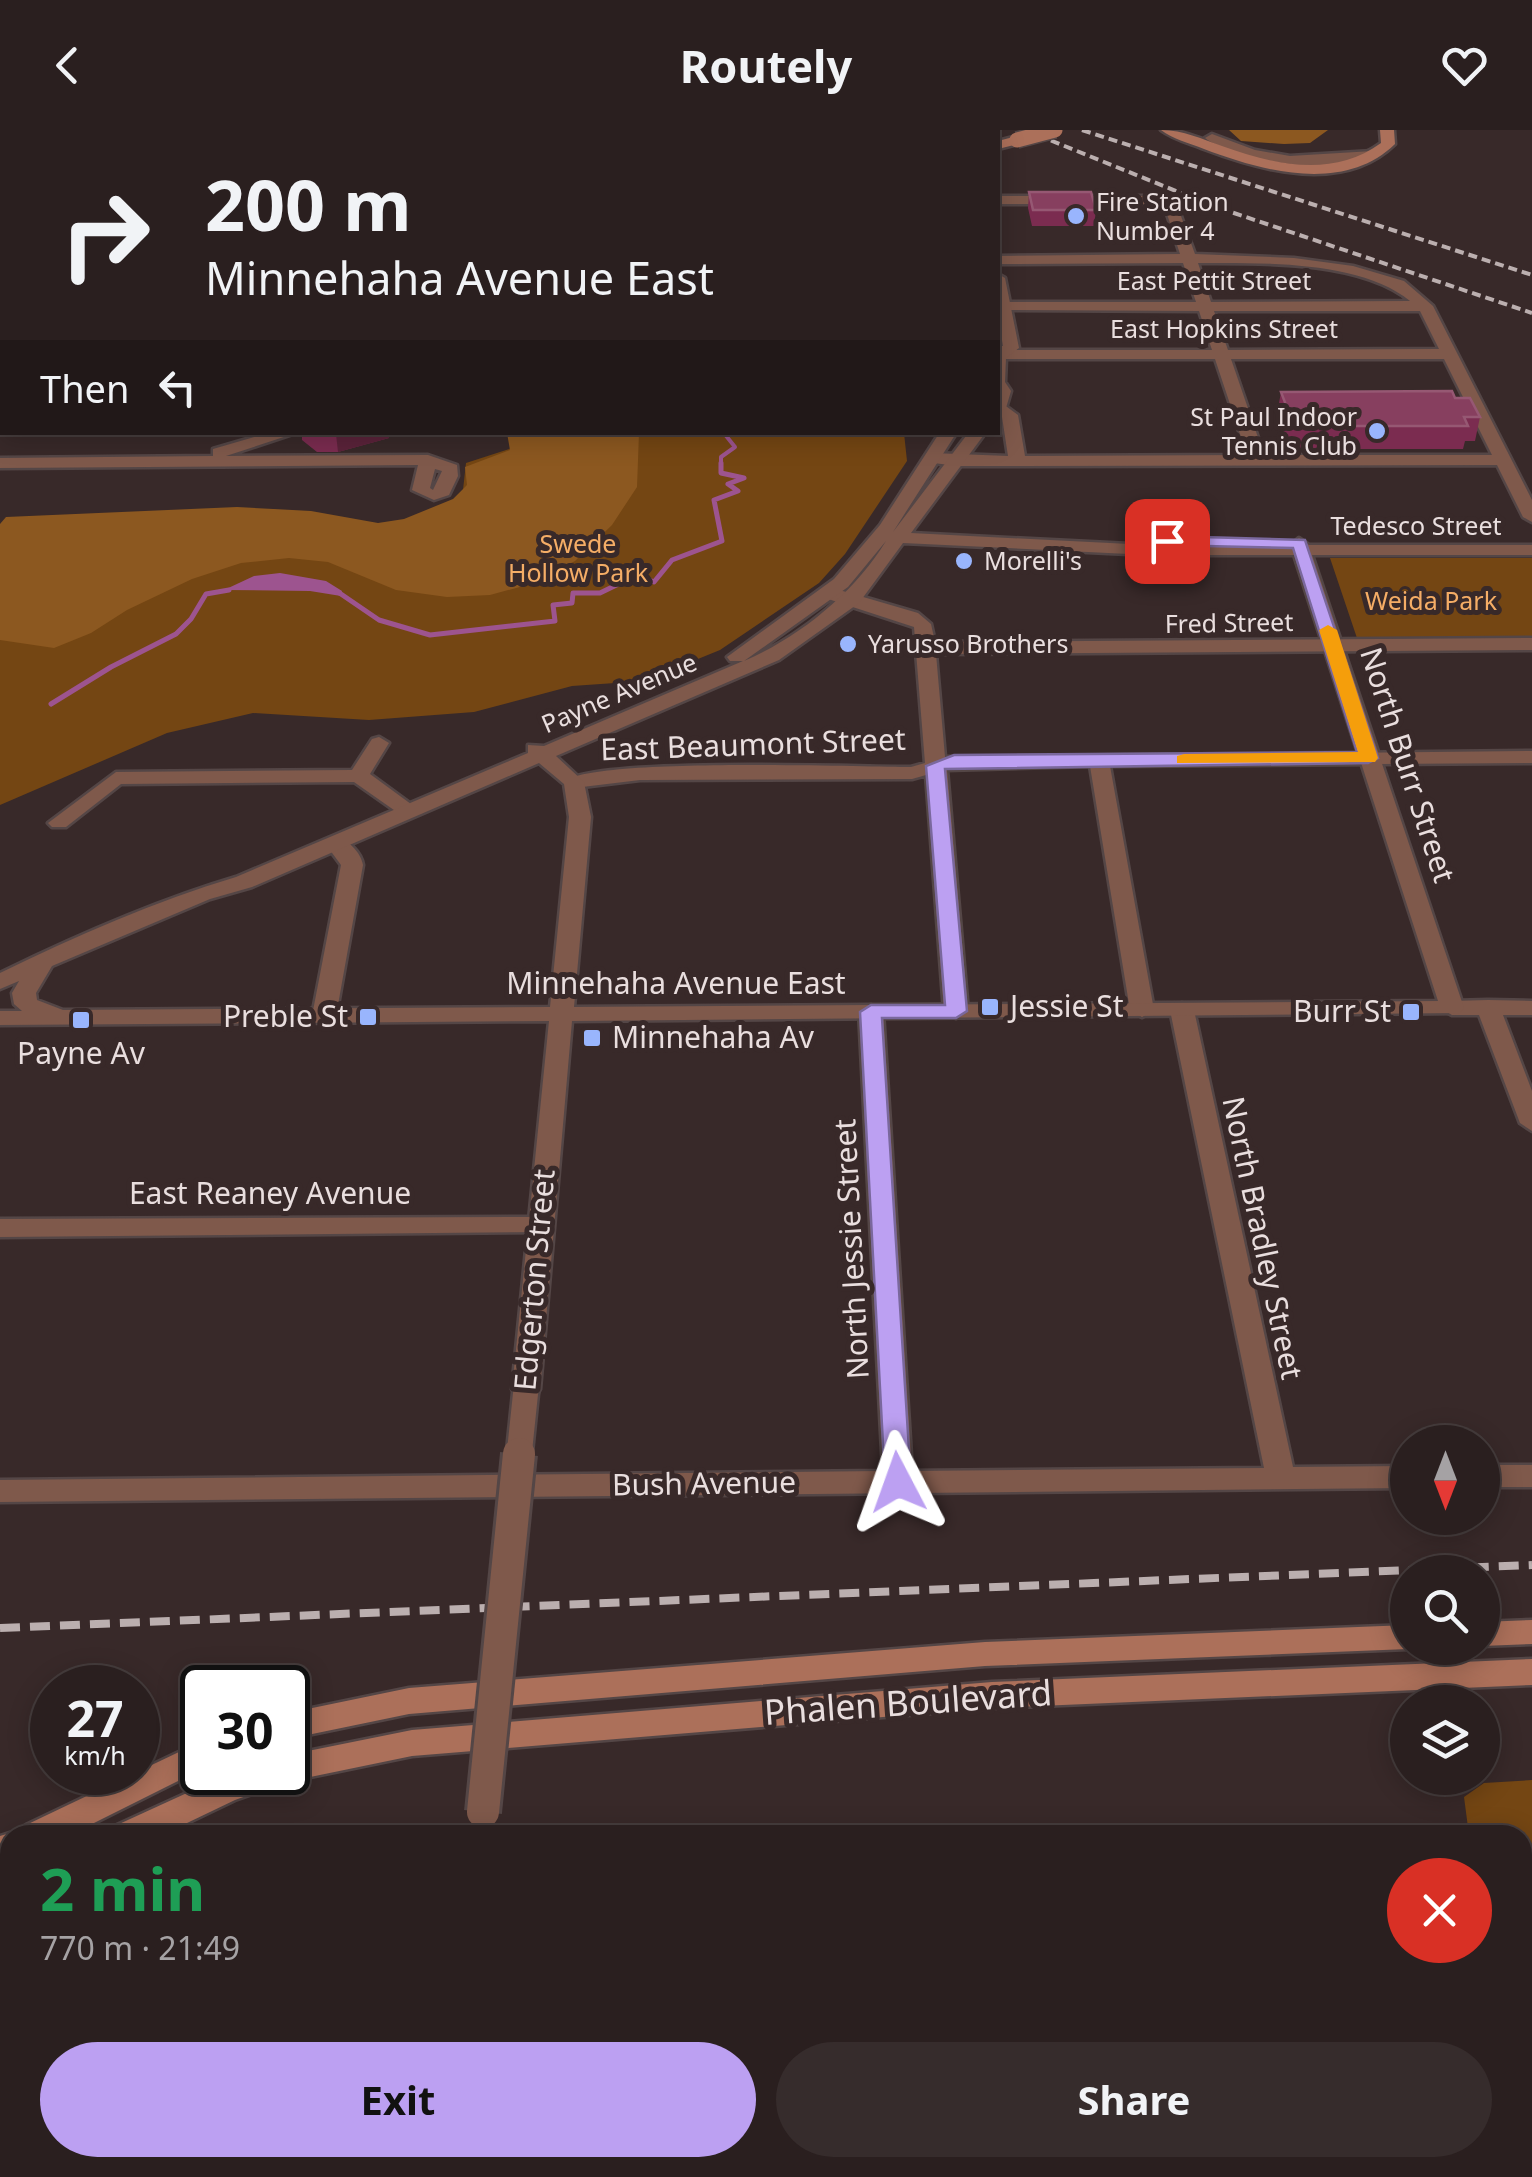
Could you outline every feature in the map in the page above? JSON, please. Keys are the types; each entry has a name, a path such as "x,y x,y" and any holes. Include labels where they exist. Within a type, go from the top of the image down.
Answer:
{"main road":[{"path":"1000,144 1055,130"},
{"path":"1168,130 1226,154 1278,166 1339,166 1367,161 1388,144 1387,130"},
{"path":"1500,1633 1532,1632"},
{"name":"Phalen Boulevard","path":"310,1722 409,1702 985,1654 1390,1638"},
{"name":"Phalen Boulevard","path":"310,1764 412,1743 973,1696 1532,1672"},
{"path":"58,1825 180,1765"},
{"path":"151,1825 214,1795"}],"street":[{"path":"1212,138 1254,155 1285,160 1315,162 1373,155"},
{"path":"1000,200 1137,200 1173,211 1258,460"},
{"path":"1000,260 1312,262 1385,278 1413,290 1425,306 1532,517"},
{"path":"1000,290 1011,348 1000,353"},
{"name":"East Pettit Street","path":"1003,307 1425,306"},
{"name":"East Hopkins Street","path":"1000,353 1448,354"},
{"path":"1000,408 1010,414 1017,461"},
{"path":"188,462 281,435"},
{"name":"Payne Avenue","path":"202,894 234,873 772,656 852,599 894,533 947,435"},
{"name":"Payne Avenue","path":"537,751 740,656 829,592 894,533 976,435"},
{"path":"4,458 188,462 428,460"},
{"path":"932,458 1502,460"},
{"name":"Tedesco Street","path":"894,533 1149,550 1532,547"},
{"name":"North Burr Street","path":"1301,547 1452,1008"},
{"path":"829,592 916,620 925,632 956,1011"},
{"name":"Fred Street","path":"927,648 1532,644"},
{"path":"359,776 378,743"},
{"path":"537,751 574,782"},
{"name":"East Beaumont Street","path":"574,782 640,774 912,772 954,761 1532,757"},
{"path":"1099,760 1142,1010"},
{"path":"58,824 116,778 359,776 402,807"},
{"name":"Edgerton Street","path":"482,1823 580,817 574,782"},
{"name":"Payne Avenue","path":"0,982 202,894 244,882 402,807"},
{"path":"324,1016 352,865 351,858 335,842"},
{"path":"43,961 24,994 26,1004 40,1012 79,1018"},
{"path":"1488,1007 1532,1123"},
{"name":"Minnehaha Avenue East","path":"0,1018 1532,1008"},
{"name":"North Bradley Street","path":"1182,1010 1281,1478"},
{"name":"North Jessie Street","path":"871,1012 898,1482"},
{"name":"East Reaney Avenue","path":"0,1228 540,1226"},
{"path":"1500,1476 1532,1476"},
{"name":"Bush Avenue","path":"0,1491 1390,1477"}],"green space":[{"name":"Swede Hollow Park","path":"507,435 904,435 907,461 845,554 819,583 720,650 644,681 572,686 474,712 369,720 253,713 167,733 0,805 0,549 393,528 462,499 466,463 515,447"},
{"name":"Weida Park","path":"1330,558 1532,558 1532,641 1359,644"},
{"path":"1532,1780 1532,1825 1468,1825 1464,1797 1500,1795 1500,1782"}],"shaded area":[{"path":"1229,130 1328,130 1310,143 1284,144 1241,141"},
{"path":"507,435 639,435 637,487 612,525 575,561 527,585 490,595 447,597 396,590 328,562 289,558 241,563 192,579 127,610 91,633 54,648 0,640 0,524 6,517 237,507 311,511 378,523 404,519 453,499 467,485 465,467 510,450"},
{"path":"280,573 326,581 342,591 341,596 310,591 224,590 254,576"}],"building":[{"path":"1029,192 1091,192 1096,210 1033,210"},
{"path":"1452,391 1455,398 1470,398 1480,417 1464,417 1468,426 1294,426 1281,392"}],"waterway":[{"path":"338,592 379,620 430,635 555,621 553,605 572,603 573,593 600,593 637,575 654,582 672,560 722,541 714,500 738,491 728,484 744,478 721,473 721,457 735,447 725,435"},
{"path":"51,704 176,634 206,594 229,590"}],"railway":[{"path":"1025,130 1213,206 1532,313"},
{"path":"1082,130 1532,275"},
{"path":"0,1628 1532,1565"}],"slow traffic":[{"path":"1184,760 1368,758 1328,630"}],"place":[{"name":"Fire Station Number 4","path":"1076,216"},
{"name":"St Paul Indoor Tennis Club","path":"1377,431"},
{"name":"Morelli's","path":"964,561"},
{"name":"Yarusso Brothers","path":"848,644"},
{"name":"Jessie St","path":"990,1007"},
{"name":"Burr St","path":"1411,1012"},
{"name":"Preble St","path":"368,1017"},
{"name":"Payne Av","path":"81,1020"},
{"name":"Minnehaha Av","path":"592,1038"}],"route":[{"path":"898,1482 871,1012 956,1011 935,766 954,761 1368,758 1300,543 1167,541"}]}
